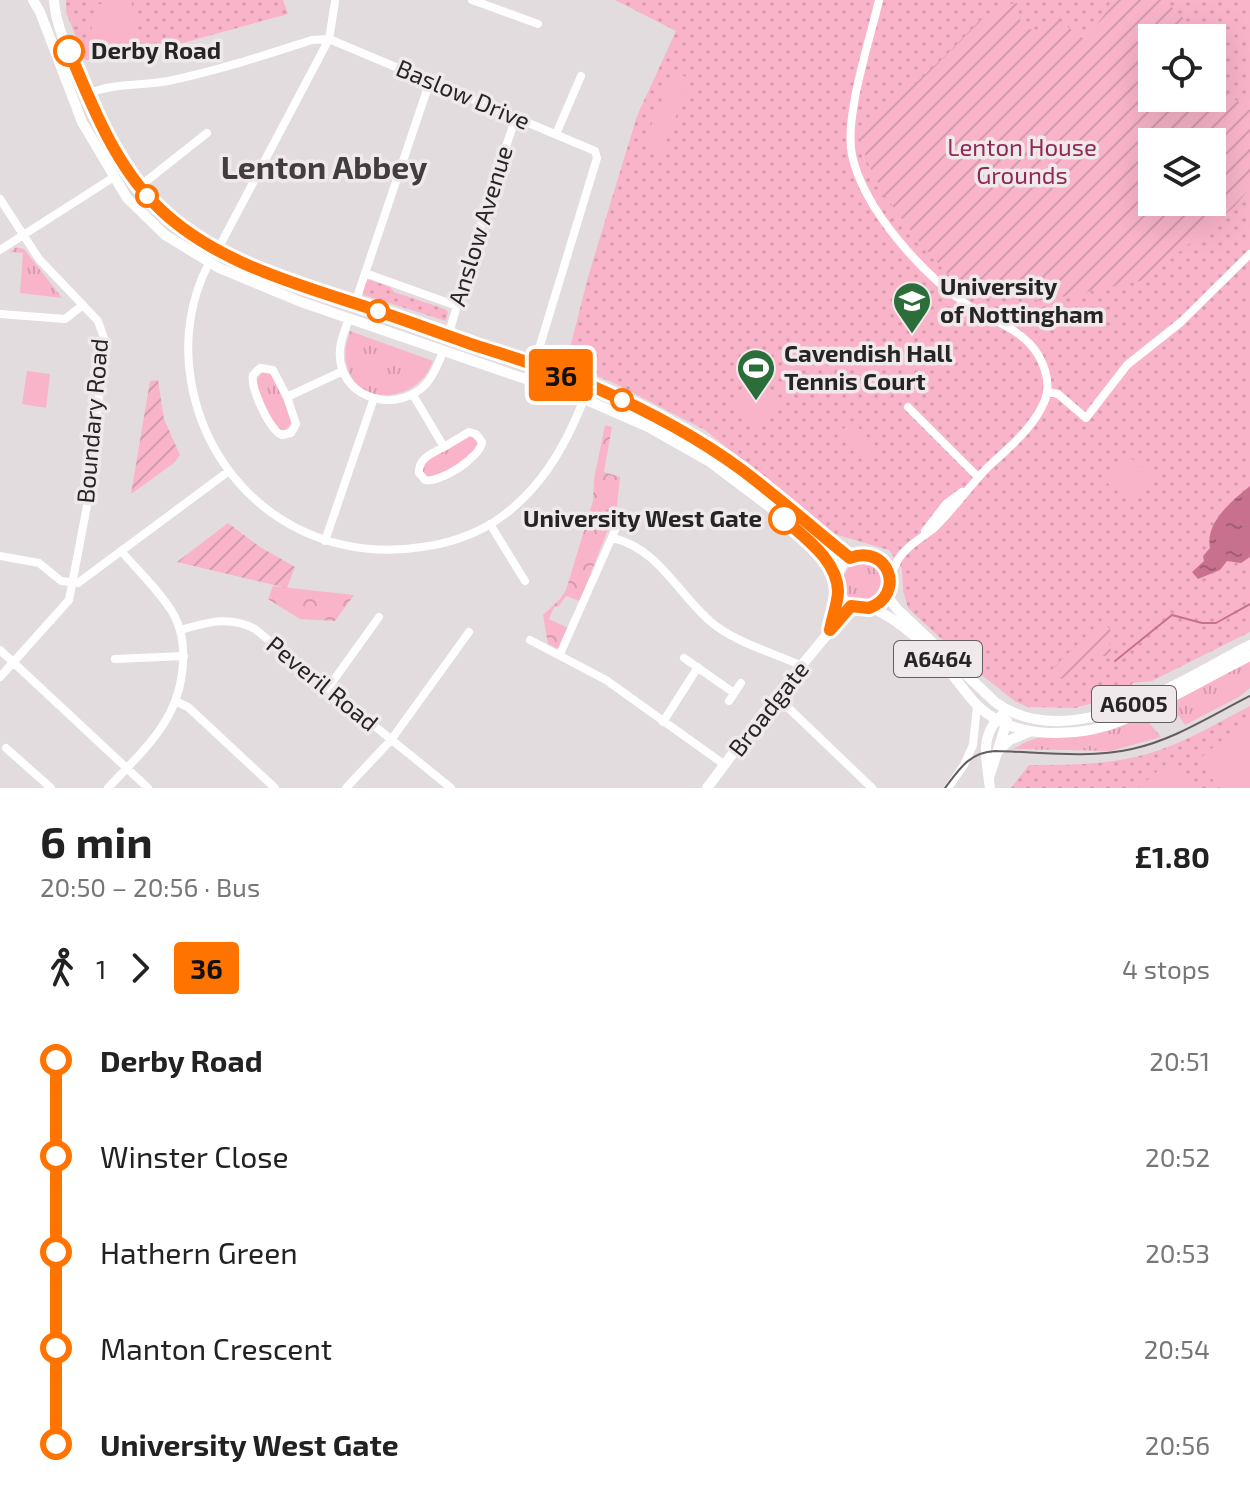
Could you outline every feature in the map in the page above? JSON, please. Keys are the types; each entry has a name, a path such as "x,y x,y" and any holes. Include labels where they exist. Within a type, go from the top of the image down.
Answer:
{"main road":[{"path":"33,0 82,122 127,198 143,217 165,235 209,263 301,302 584,399 648,427 722,470 779,514 825,558 836,578 838,592 830,630"},
{"path":"54,0 69,51 124,162 140,186 172,219 218,249 290,281 590,385 654,415 743,471 850,558"},
{"path":"114,177 124,162"},
{"path":"443,352 448,336"},
{"path":"584,399 590,385"},
{"path":"836,578 841,566 850,558 867,555 878,560 889,576 888,591 882,600 870,607 851,606 838,592"},
{"name":"A6464","path":"888,591 890,600 898,610 1007,711"},
{"name":"Broadgate","path":"707,788 776,696 851,606"},
{"name":"A6464","path":"870,607 889,616 939,660 977,706 1001,723"},
{"name":"A6005","path":"1007,711 1042,720 1066,721 1102,715 1130,705 1250,645"},
{"name":"A6005","path":"1001,723 1030,731 1098,728 1122,720 1250,656"},
{"path":"989,784 984,763 985,750 1007,711"},
{"path":"989,784 1001,723"},
{"name":"A6005","path":"997,752 1010,740 1030,731"}],"street":[{"path":"472,0 518,21 538,24"},
{"path":"879,0 856,96 852,127 852,155 859,175 877,211 917,262 955,297 1028,342 1044,366 1048,392 1031,423 942,510 898,559 889,576"},
{"path":"218,249 329,39 335,2"},
{"path":"88,94 102,89 191,76 312,40 329,39"},
{"name":"Baslow Drive","path":"329,39 596,153 534,365"},
{"path":"556,134 581,76"},
{"path":"355,303 430,81"},
{"name":"Anslow Avenue","path":"448,336 516,117"},
{"path":"140,186 207,133"},
{"path":"0,250 114,177"},
{"name":"Boundary Road","path":"0,199 22,235 55,278 101,325 105,341 87,506 73,583 65,607 0,677"},
{"path":"1048,392 1058,394 1086,418 1127,365 1181,322 1250,254"},
{"path":"209,263 196,295 189,327 190,375 206,432 229,471 251,496 301,531 325,541 365,550 409,549 448,542 490,524 544,476 568,440 584,399"},
{"path":"365,273 457,306"},
{"path":"0,314 65,319 83,305"},
{"path":"349,319 341,342 343,371 353,387 374,398 395,400 413,395 433,376 443,352"},
{"path":"260,368 273,370 287,397 296,424 291,433 282,435 272,429 251,381 253,375 260,368"},
{"path":"287,397 343,371"},
{"path":"413,395 444,447"},
{"path":"325,541 374,398"},
{"path":"908,407 978,477"},
{"path":"469,432 476,434 482,442 477,455 436,481 428,482 419,473 419,465 444,447 469,432"},
{"path":"0,556 39,563 61,581 73,583 84,580 229,471"},
{"path":"920,538 933,529 961,492"},
{"path":"490,524 525,581"},
{"path":"560,654 614,533 649,555 713,624 802,666"},
{"path":"108,788 155,738 177,702 184,656 180,630 170,608 122,552"},
{"path":"878,560 898,559"},
{"path":"328,688 379,617"},
{"name":"Peveril Road","path":"180,630 223,620 247,625 451,788"},
{"path":"346,788 391,740 469,632"},
{"path":"530,640 606,680 725,765"},
{"path":"0,650 148,788"},
{"path":"115,659 184,656"},
{"path":"684,658 732,697 741,683"},
{"path":"663,722 698,667"},
{"path":"776,696 872,788"},
{"path":"177,702 188,707 275,788"},
{"path":"948,788 964,765 976,737 977,706"},
{"path":"6,748 51,788"}],"green space":[{"path":"66,0 283,0 288,14 150,52 85,60 66,12"},
{"path":"131,0 137,42 94,48 90,14 95,13 94,5"},
{"name":"University of Nottingham","path":"615,0 1250,0 1250,632 1152,681 1133,683 1122,695 1075,708 1028,707 1016,702 974,669 908,608 902,569 889,550 834,534 705,430 612,382 566,364 588,277 637,116 676,31"},
{"name":"Lenton House Grounds","path":"1109,0 1164,0 1189,24 1138,24 1138,112 1226,112 1226,93 1250,110 1250,188 1226,214 1226,128 1138,128 1138,216 1223,216 1145,280 1042,301 962,290 916,237 886,196 865,154 860,134 980,20 1005,5 1017,3 1022,28 1044,31 1052,15 1085,40 1110,7"},
{"path":"673,72 691,79 662,151 644,143"},
{"path":"16,247 24,249 62,298 20,293 23,253 10,252"},
{"path":"367,279 390,287 394,292 445,309 448,312 446,321 364,295 362,291"},
{"path":"350,331 433,361 414,386 401,393 374,394 361,388 346,362"},
{"path":"27,371 50,374 46,408 22,404"},
{"path":"263,371 272,375 292,419 285,430 276,429 255,382"},
{"name":"Cavendish Hall Tennis Court","path":"756,376 781,400 756,426 730,404"},
{"path":"158,380 164,419 180,455 174,463 131,494 150,381"},
{"path":"852,421 878,448 864,462 837,435"},
{"path":"605,425 612,427 604,472 620,477 617,506 580,601 566,596 559,606 554,607 549,619 568,628 559,649 548,644 543,615 566,590 593,501 594,479"},
{"path":"470,436 478,441 476,453 436,477 428,478 421,470 423,463"},
{"path":"1126,454 1154,478 1133,504 1104,480"},
{"path":"228,523 260,547 295,567 287,588 177,562"},
{"path":"864,561 879,567 885,582 879,597 864,603 849,597 843,582 849,567"},
{"path":"273,586 354,595 335,621 300,619 268,599"},
{"path":"1102,620 1113,633 1109,642 1112,656 1091,656 1062,679 1055,676 1052,669"},
{"path":"1250,661 1250,688 1239,697 1185,725 1179,716 1164,722 1161,718 1163,704"},
{"path":"1250,706 1250,788 1011,788 1029,765 1103,762 1147,754 1187,739"},
{"path":"1250,717 1250,785 1246,788 1220,788 1197,761"},
{"path":"1132,721 1149,723 1161,737 1111,751 1014,749 1037,738 1095,733"},
{"path":"1171,760 1195,788 1138,788"}],"water":[{"path":"1250,486 1250,557 1241,563 1227,561 1220,570 1198,579 1192,572 1204,561 1216,521 1228,505"}],"waterway":[{"path":"1115,661 1172,615 1202,623 1216,623 1250,604"}],"tram line":[{"path":"945,788 966,763 986,752 1081,754 1132,749 1178,733 1250,696"}],"bus line":[{"name":"36","path":"69,51 96,114 140,186 164,213 196,237 251,265 303,286 590,385 654,415 743,471 850,558 867,555 881,562 889,576 886,596 869,608 851,606 830,630 838,592 836,578 825,558 784,519"}],"place":[{"name":"Derby Road","path":"69,51"},
{"name":"University of Nottingham","path":"912,335"},
{"name":"Cavendish Hall Tennis Court","path":"756,402"},
{"name":"University West Gate","path":"784,519"}],"district":[{"name":"Lenton Abbey","path":"324,168"}]}
